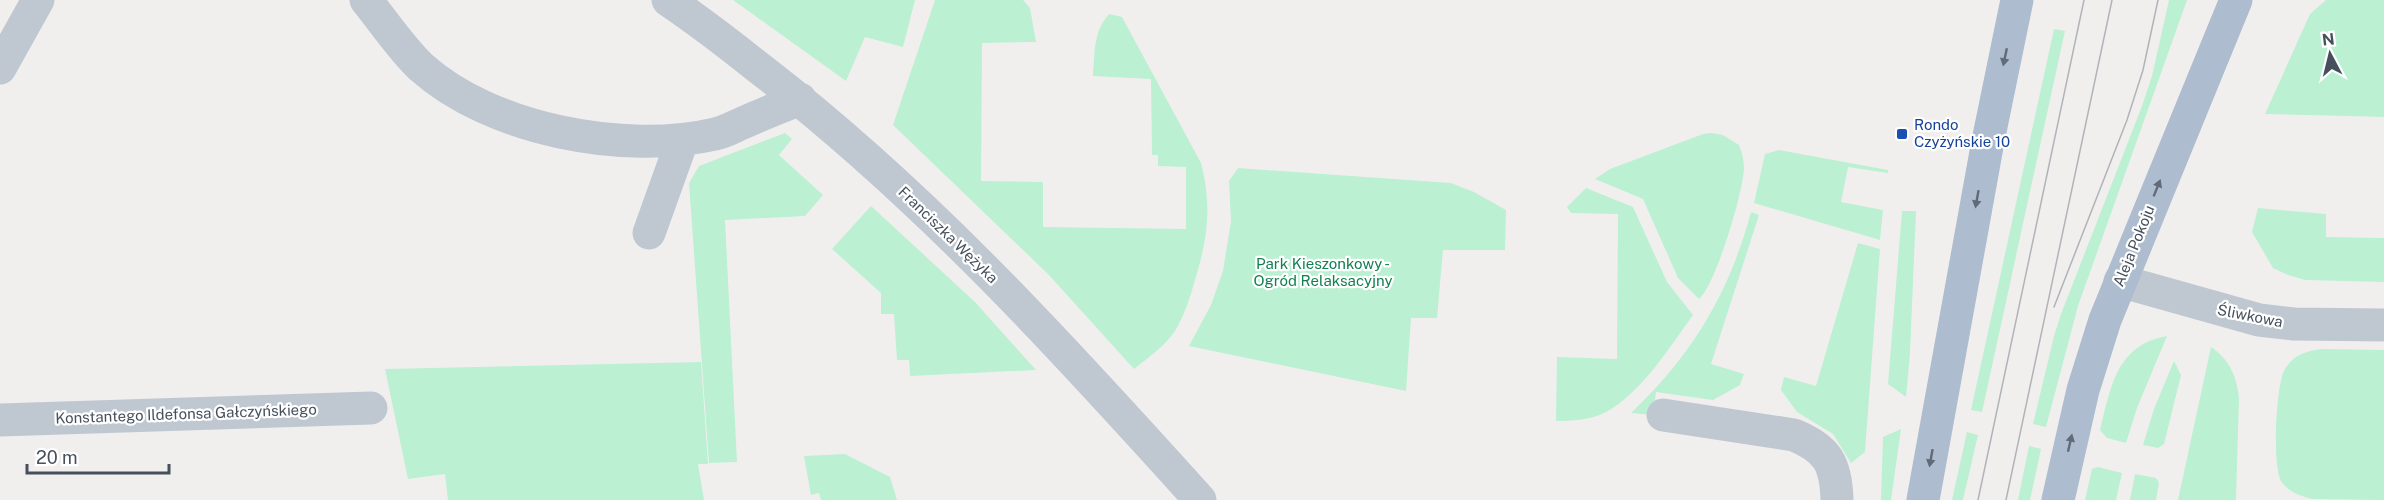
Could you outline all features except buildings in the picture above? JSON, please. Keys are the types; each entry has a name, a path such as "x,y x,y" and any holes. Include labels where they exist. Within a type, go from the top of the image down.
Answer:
{"main road":[{"path":"1923,500 1988,141 2017,0"},
{"name":"Aleja Pokoju","path":"2058,500 2083,390 2120,282 2236,0"}],"street":[{"path":"0,68 38,0"},
{"path":"366,0 395,39 421,67 452,90 488,109 533,125 588,136 646,143 682,141 718,134 800,99"},
{"name":"Franciszka Wężyka","path":"668,0 800,99 867,156 975,259 1073,360 1200,500"},
{"path":"649,233 682,141"},
{"name":"Śliwkowa","path":"2120,282 2259,320 2294,324 2384,326"},
{"name":"Konstantego Ildefonsa Gałczyńskiego","path":"0,420 372,408"},
{"path":"1663,415 1794,435 1810,442 1822,452 1833,468 1837,500"}],"green space":[{"path":"733,0 915,0 903,47 865,37 846,81"},
{"path":"935,0 1023,0 1030,8 1036,42 982,43 981,181 1043,182 1043,227 1186,229 1186,167 1158,166 1158,155 1152,155 1151,79 1093,76 1097,35 1109,14 1122,17 1201,163 1207,194 1206,236 1191,293 1175,331 1156,352 1134,369 1048,274 893,125"},
{"path":"2169,0 2187,0 2078,306 2046,427 2033,424 2061,314 2152,76"},
{"path":"2326,0 2384,0 2384,117 2265,114 2310,14"},
{"path":"2054,29 2065,31 1982,412 1971,410"},
{"path":"785,133 792,139 779,155 823,195 805,216 725,220 737,462 709,463 689,183 699,166"},
{"path":"1703,134 1723,135 1739,145 1744,168 1728,237 1713,276 1699,299 1678,278 1643,199 1595,179 1610,169"},
{"path":"1779,150 1888,170 1888,173 1848,167 1841,202 1883,210 1880,240 1754,203 1765,154"},
{"name":"Park Kieszonkowy - Ogród Relaksacyjny","path":"1238,168 1451,183 1474,192 1506,210 1505,250 1443,250 1437,318 1411,318 1406,391 1189,346 1211,305 1223,271 1231,221 1229,181"},
{"path":"1586,188 1633,207 1667,282 1693,315 1665,355 1619,404 1594,417 1556,421 1557,357 1617,359 1618,214 1571,213 1567,207"},
{"path":"871,206 975,302 1036,370 910,376 909,360 897,360 894,314 881,314 881,293 832,249"},
{"path":"2258,208 2326,214 2326,237 2384,238 2384,282 2305,280 2273,268 2252,232"},
{"path":"1902,211 1916,211 1906,397 1888,384"},
{"path":"1751,212 1759,215 1711,364 1744,374 1740,385 1713,400 1656,392 1653,415 1631,413 1672,369 1706,322 1732,270"},
{"path":"1858,243 1880,249 1865,452 1851,463 1833,434 1797,412 1781,390 1784,377 1816,386"},
{"path":"2167,336 2137,408 2126,443 2107,438 2100,430 2118,370 2137,348"},
{"path":"2211,347 2227,363 2238,389 2236,500 2178,500"},
{"path":"2322,349 2384,350 2384,500 2312,499 2291,491 2281,481 2278,472 2276,443 2281,380 2291,361 2305,353"},
{"path":"2174,361 2181,375 2164,444 2158,448 2143,445 2154,409"},
{"path":"701,362 708,464 698,464 704,500 448,500 445,474 408,479 385,369"},
{"path":"1901,429 1891,500 1881,500 1883,437"},
{"path":"1967,432 1978,435 1963,500 1952,500"},
{"path":"2029,446 2041,449 2030,500 2018,500"},
{"path":"845,454 890,477 897,500 821,500 819,493 811,495 804,456"},
{"path":"2098,467 2122,473 2116,500 2085,500 2092,469"},
{"path":"2135,474 2156,478 2159,483 2156,500 2130,500"}],"tram line":[{"path":"1978,500 2084,0"},
{"path":"2006,500 2112,0"},
{"path":"2054,307 2127,120 2143,70 2158,0"}],"place":[{"name":"Rondo Czyżyńskie 10","path":"1902,134"}]}
